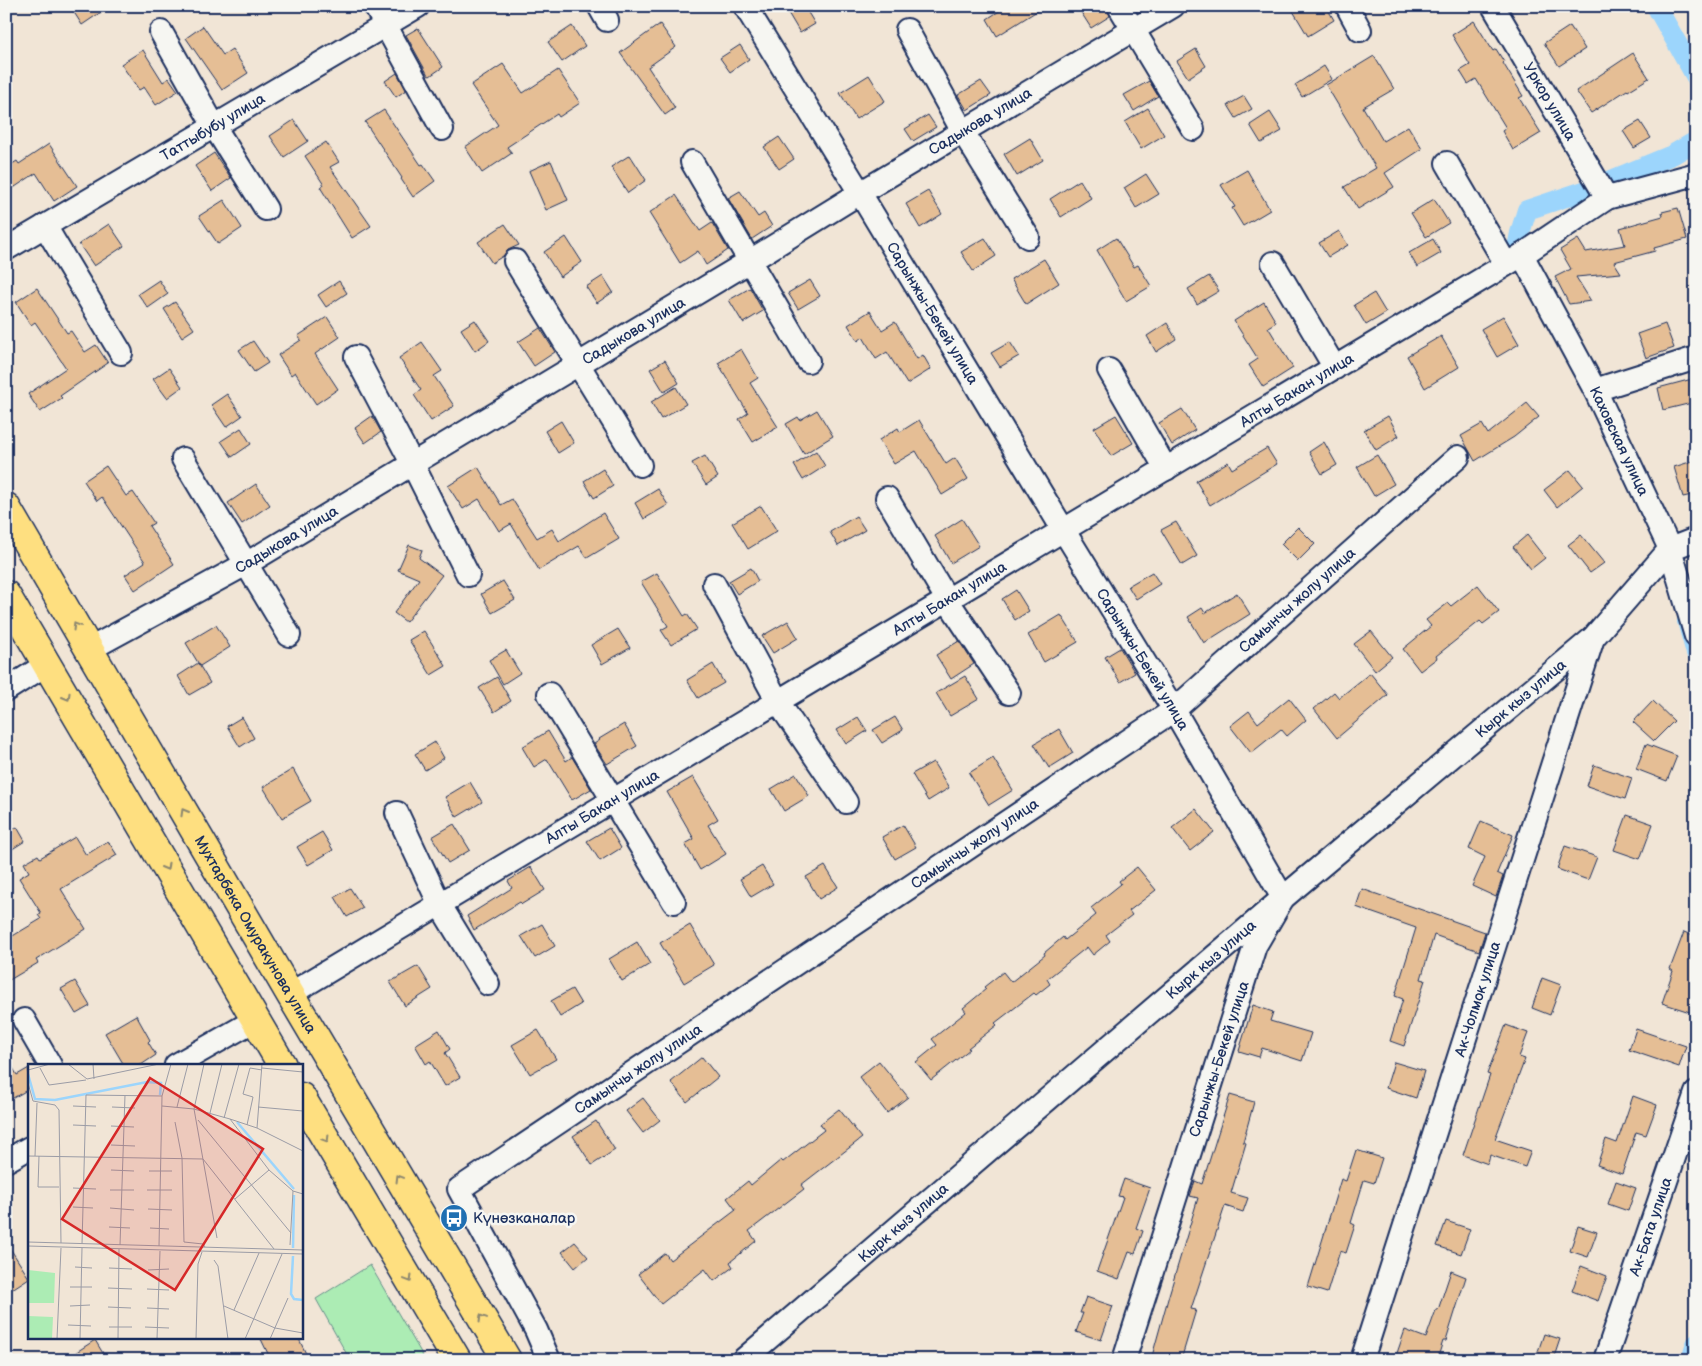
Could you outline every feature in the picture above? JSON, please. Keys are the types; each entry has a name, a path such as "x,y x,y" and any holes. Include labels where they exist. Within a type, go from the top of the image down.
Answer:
{"main road":[{"name":"Мухтарбека Омуракунова улица","path":"6,507 290,994 507,1360"},
{"path":"6,595 281,1064"},
{"path":"302,1099 457,1360"}],"street":[{"path":"374,6 442,129"},
{"name":"Таттыбубу улица","path":"6,249 418,6"},
{"name":"Сарынжы-Бекей улица","path":"745,6 1174,710 1283,898 1255,946 1124,1360"},
{"path":"1119,6 1193,129"},
{"name":"Садыкова улица","path":"90,649 246,564 1173,6"},
{"path":"1347,6 1360,30"},
{"name":"Уркор улица","path":"1493,6 1607,198"},
{"path":"908,30 963,132 1028,237"},
{"path":"161,32 214,126 266,209"},
{"path":"692,162 808,361"},
{"name":"Каховская улица","path":"1447,163 1514,260 1594,390 1670,549 1696,636"},
{"name":"Алты Бакан улица","path":"290,994 1514,260 1607,198 1696,174"},
{"path":"45,226 120,353"},
{"path":"515,262 640,465"},
{"path":"1273,263 1335,368"},
{"path":"356,357 468,575"},
{"path":"1594,390 1696,358"},
{"path":"1109,370 1166,469"},
{"path":"183,458 289,635"},
{"name":"Самынчы жолу улица","path":"549,1360 536,1330 459,1189 1174,710 1458,458"},
{"path":"887,498 948,600 1009,693"},
{"path":"1670,549 1696,539"},
{"name":"Кырк кыз улица","path":"743,1360 1283,898 1593,638 1670,549"},
{"path":"714,584 778,702 846,802"},
{"name":"Ак-Чолмок улица","path":"1362,1360 1593,638"},
{"path":"6,690 48,664"},
{"path":"549,694 674,902"},
{"path":"397,813 440,905 488,984"},
{"path":"24,1020 49,1064"},
{"path":"178,1064 255,1020"},
{"name":"Ак-Бата улица","path":"1605,1360 1696,1093"},
{"path":"6,1161 28,1149"}],"green space":[{"path":"370,1265 423,1356 416,1360 350,1360 316,1299"}],"building":[{"path":"70,6 110,6 82,25"},
{"path":"784,6 804,6 815,24 800,33"},
{"path":"1007,6 1045,6 997,36 987,19"},
{"path":"1077,6 1106,6 1110,16 1091,28"},
{"path":"1290,6 1326,6 1334,20 1308,36"},
{"path":"1474,21 1493,51 1496,49 1504,62 1523,96 1519,98 1541,133 1513,150 1502,131 1506,128 1476,79 1468,84 1460,71 1470,65 1452,35"},
{"path":"660,24 676,47 648,67 675,108 665,115 620,53"},
{"path":"203,26 223,55 232,49 248,73 222,90 186,38"},
{"path":"572,26 585,46 562,62 548,42"},
{"path":"1570,26 1585,49 1559,66 1544,43"},
{"path":"418,28 443,67 430,76 406,35"},
{"path":"740,45 749,59 730,72 720,58"},
{"path":"1196,49 1206,66 1188,78 1177,61"},
{"path":"143,50 163,82 169,78 178,91 156,105 144,87 139,90 121,64"},
{"path":"1633,53 1649,78 1591,113 1576,91"},
{"path":"1374,56 1394,89 1363,107 1383,141 1408,126 1422,149 1385,173 1394,187 1358,209 1344,187 1376,168 1326,85"},
{"path":"503,64 523,93 558,70 580,103 559,117 557,114 507,147 512,153 482,173 465,147 498,125 471,85"},
{"path":"1324,66 1332,79 1302,97 1295,85"},
{"path":"397,73 406,90 396,97 385,81"},
{"path":"869,75 885,101 856,119 840,93"},
{"path":"981,81 991,95 967,110 958,95"},
{"path":"1149,81 1158,96 1134,111 1124,95"},
{"path":"1244,96 1252,109 1236,118 1228,105"},
{"path":"1148,108 1164,135 1141,149 1125,122"},
{"path":"384,110 421,165 423,164 435,181 413,197 365,122"},
{"path":"1270,112 1282,131 1261,143 1250,125"},
{"path":"928,115 936,127 913,141 905,129"},
{"path":"294,120 308,141 284,157 270,136"},
{"path":"1640,121 1651,138 1634,148 1623,131"},
{"path":"779,137 794,159 779,169 764,147"},
{"path":"1030,138 1043,160 1017,176 1004,154"},
{"path":"326,142 339,162 330,167 371,226 352,238 320,187 324,185 305,156"},
{"path":"49,144 77,186 54,201 36,173 6,193 6,168 17,161 19,164"},
{"path":"214,153 231,178 212,191 195,166"},
{"path":"630,155 646,180 628,193 611,167"},
{"path":"551,161 568,200 546,210 529,171"},
{"path":"1247,170 1270,210 1243,226 1232,208 1235,207 1221,185"},
{"path":"1146,174 1159,194 1136,208 1124,188"},
{"path":"1080,180 1091,198 1061,217 1050,199"},
{"path":"740,191 758,217 764,213 772,226 752,239 728,198"},
{"path":"928,191 942,214 920,228 906,204"},
{"path":"676,195 700,231 712,223 728,250 706,265 698,251 680,263 649,213"},
{"path":"1434,199 1449,223 1426,237 1411,213"},
{"path":"224,200 242,228 218,244 199,216"},
{"path":"1678,208 1687,239 1654,248 1655,251 1614,262 1621,273 1576,277 1591,301 1569,304 1555,277 1571,269 1560,250 1578,239 1586,252 1625,245 1620,228 1663,216 1662,212"},
{"path":"109,224 124,246 94,266 79,244"},
{"path":"505,224 519,245 508,250 503,256 492,263 478,242"},
{"path":"1339,231 1348,245 1328,257 1319,243"},
{"path":"566,237 582,262 560,277 544,252"},
{"path":"985,238 996,256 973,271 961,252"},
{"path":"1116,238 1134,267 1138,265 1151,286 1126,301 1097,250"},
{"path":"1433,239 1441,253 1417,267 1409,253"},
{"path":"1044,259 1059,283 1026,304 1011,279"},
{"path":"603,276 613,292 597,303 586,287"},
{"path":"1209,276 1219,291 1197,304 1188,289"},
{"path":"159,280 168,294 148,308 138,294"},
{"path":"810,280 820,296 798,309 788,293"},
{"path":"339,281 347,293 326,307 318,295"},
{"path":"37,288 67,333 71,331 85,352 96,345 108,363 60,396 62,398 40,412 28,394 66,368 35,322 31,325 16,302"},
{"path":"750,288 763,311 743,323 729,300"},
{"path":"1374,293 1386,313 1366,325 1354,305"},
{"path":"175,302 194,329 182,337 164,309"},
{"path":"1264,302 1276,322 1268,327 1293,368 1263,387 1249,365 1258,359 1234,321"},
{"path":"870,311 882,330 895,322 917,359 923,355 931,369 907,384 887,352 876,359 863,337 858,341 848,325"},
{"path":"1503,316 1519,344 1497,357 1481,329"},
{"path":"327,317 340,337 315,354 338,389 316,404 295,372 291,375 278,355 301,340 298,336"},
{"path":"475,320 489,341 475,351 461,329"},
{"path":"1167,323 1176,339 1156,352 1147,336"},
{"path":"1665,324 1674,348 1646,358 1637,334"},
{"path":"540,328 555,352 534,366 518,342"},
{"path":"1441,336 1459,367 1425,388 1407,356"},
{"path":"253,341 268,363 254,372 239,350"},
{"path":"422,342 442,371 434,376 454,406 431,421 414,395 421,390 399,358"},
{"path":"1010,342 1019,356 1000,367 991,353"},
{"path":"741,349 758,378 750,383 778,427 753,442 739,419 748,413 718,363"},
{"path":"665,360 679,383 664,392 650,369"},
{"path":"169,368 182,387 167,398 153,379"},
{"path":"1696,378 1696,402 1663,410 1658,388"},
{"path":"676,387 686,404 661,419 651,402"},
{"path":"227,394 242,416 226,427 211,405"},
{"path":"1527,403 1539,417 1514,437 1475,461 1461,436 1482,424 1488,434"},
{"path":"1182,409 1195,430 1172,445 1159,423"},
{"path":"817,410 833,436 804,454 786,424 798,417 800,420"},
{"path":"1116,415 1133,443 1111,456 1094,428"},
{"path":"372,416 381,432 365,443 355,428"},
{"path":"1388,416 1399,436 1376,450 1364,430"},
{"path":"919,420 946,464 955,458 968,479 942,495 916,451 894,464 879,440 898,428 900,432"},
{"path":"561,421 574,443 558,453 545,431"},
{"path":"241,428 251,444 232,457 221,441"},
{"path":"1324,442 1337,465 1322,474 1309,452"},
{"path":"1267,448 1277,464 1210,505 1196,481 1228,462 1232,469"},
{"path":"816,451 825,466 803,480 794,465"},
{"path":"1377,455 1394,484 1374,496 1357,467"},
{"path":"705,456 718,477 706,485 692,463"},
{"path":"1696,460 1696,494 1683,497 1674,467"},
{"path":"106,466 126,496 133,492 154,523 149,526 174,564 135,590 125,575 145,562 102,497 97,501 84,481"},
{"path":"478,467 501,505 512,499 537,538 552,529 559,541 603,513 619,539 587,558 579,546 539,570 511,524 499,531 479,499 463,509 448,486"},
{"path":"603,469 613,486 594,498 584,481"},
{"path":"1570,470 1583,486 1557,507 1544,490"},
{"path":"256,484 270,505 242,524 228,503"},
{"path":"658,489 668,505 644,519 635,503"},
{"path":"761,506 777,531 748,549 732,523"},
{"path":"856,516 865,530 838,546 830,532"},
{"path":"962,519 979,546 951,563 935,536"},
{"path":"1176,522 1197,556 1182,565 1161,530"},
{"path":"1298,527 1315,544 1298,561 1281,544"},
{"path":"1527,535 1545,558 1531,569 1513,547"},
{"path":"1581,535 1604,563 1590,573 1568,545"},
{"path":"409,545 422,550 419,558 442,575 406,622 394,613 419,579 398,570"},
{"path":"751,568 758,581 737,594 729,581"},
{"path":"1152,572 1160,584 1136,599 1128,586"},
{"path":"657,573 684,616 687,614 697,629 671,645 661,630 668,626 641,582"},
{"path":"503,581 515,600 492,613 481,594"},
{"path":"1478,585 1499,612 1483,624 1480,621 1420,671 1403,649 1431,626 1426,620 1448,603 1451,606"},
{"path":"1016,590 1029,611 1015,620 1002,599"},
{"path":"1237,593 1250,614 1204,643 1188,617 1202,608 1205,613"},
{"path":"1061,615 1078,642 1044,662 1028,635"},
{"path":"788,621 798,638 773,653 762,636"},
{"path":"216,625 230,647 200,666 186,643"},
{"path":"618,629 630,648 602,664 591,645"},
{"path":"424,631 446,666 431,675 409,640"},
{"path":"1371,631 1392,657 1375,671 1354,644"},
{"path":"959,641 974,664 951,679 936,655"},
{"path":"1120,648 1135,673 1120,682 1105,657"},
{"path":"506,650 520,673 503,684 489,660"},
{"path":"198,663 210,683 189,695 178,676"},
{"path":"713,664 724,683 698,698 687,680"},
{"path":"1370,673 1388,695 1337,738 1314,709 1334,692 1339,698"},
{"path":"965,676 979,699 950,716 936,693"},
{"path":"497,677 511,701 494,712 479,688"},
{"path":"1289,698 1306,720 1287,736 1281,729 1251,753 1230,726 1249,711 1258,723"},
{"path":"1653,701 1674,721 1654,741 1633,722"},
{"path":"242,717 254,738 240,747 227,726"},
{"path":"858,717 867,731 846,744 837,730"},
{"path":"895,717 903,730 882,743 873,730"},
{"path":"624,724 637,746 607,764 594,744"},
{"path":"1059,729 1073,753 1049,768 1034,744"},
{"path":"548,731 566,761 572,757 591,789 572,800 547,759 534,767 522,747"},
{"path":"435,742 444,758 425,770 415,754"},
{"path":"1646,744 1677,756 1667,781 1636,769"},
{"path":"993,758 1013,790 989,805 969,773"},
{"path":"933,762 949,788 928,801 912,774"},
{"path":"1594,765 1632,778 1625,799 1587,786"},
{"path":"293,769 311,801 282,818 263,787"},
{"path":"796,774 809,796 784,811 771,789"},
{"path":"693,777 718,819 708,825 726,854 700,870 685,844 694,839 667,792"},
{"path":"470,782 482,802 457,817 445,797"},
{"path":"1196,809 1214,832 1190,851 1172,828"},
{"path":"1627,815 1653,824 1640,859 1614,850"},
{"path":"1481,821 1513,835 1497,873 1503,876 1496,897 1472,886 1485,857 1469,849"},
{"path":"454,824 470,850 448,863 432,837"},
{"path":"903,825 916,847 895,859 882,837"},
{"path":"17,827 25,841 6,853 6,834"},
{"path":"609,828 621,848 600,861 587,841"},
{"path":"322,832 333,850 308,865 297,847"},
{"path":"75,837 86,855 108,841 117,855 61,889 86,929 36,960 38,963 6,982 6,940 41,919 38,915 41,913 19,878 29,872 24,863 38,855 40,858"},
{"path":"1565,846 1597,857 1588,880 1557,869"},
{"path":"762,866 773,884 751,897 740,879"},
{"path":"825,866 838,887 819,899 806,877"},
{"path":"531,867 545,890 522,904 520,902 474,930 467,916 512,888 508,881"},
{"path":"1137,867 1156,890 1129,911 1132,915 1106,935 1110,941 1093,955 1087,947 1047,979 1050,984 1036,995 1034,993 995,1023 997,1025 931,1080 916,1062 937,1045 932,1039 966,1012 963,1008 986,989 984,987 1003,972 1011,982 1045,955 1044,953 1063,937 1065,940 1096,915 1091,908 1121,884 1119,881"},
{"path":"350,888 363,908 347,917 335,897"},
{"path":"1362,889 1485,932 1479,951 1434,935 1421,979 1425,980 1404,1046 1390,1041 1403,999 1395,996 1416,928 1356,907"},
{"path":"542,924 555,946 535,958 521,936"},
{"path":"690,925 714,965 684,983 660,943"},
{"path":"1684,932 1696,937 1696,1014 1662,1003 1673,971 1670,969"},
{"path":"637,942 650,964 622,981 609,959"},
{"path":"418,966 432,989 405,1006 390,982"},
{"path":"1542,978 1561,985 1550,1015 1532,1008"},
{"path":"75,981 90,1006 76,1014 61,989"},
{"path":"572,989 581,1004 560,1017 551,1001"},
{"path":"1253,1005 1273,1012 1270,1021 1311,1033 1302,1061 1262,1048 1259,1057 1239,1051"},
{"path":"136,1015 156,1055 142,1064 123,1064 105,1033"},
{"path":"1506,1025 1528,1033 1519,1057 1525,1059 1495,1139 1531,1151 1525,1167 1490,1155 1488,1164 1463,1155 1490,1075 1487,1074"},
{"path":"1636,1029 1686,1046 1679,1067 1629,1050"},
{"path":"439,1030 450,1049 445,1053 460,1077 445,1086 430,1061 426,1064 415,1045"},
{"path":"538,1030 556,1059 530,1074 512,1045"},
{"path":"6,1056 17,1075 28,1069 28,1090 6,1102"},
{"path":"702,1057 718,1077 687,1102 671,1082"},
{"path":"879,1061 908,1097 887,1113 859,1077"},
{"path":"1394,1062 1424,1071 1416,1098 1386,1088"},
{"path":"1230,1095 1254,1102 1243,1142 1246,1143 1231,1193 1248,1198 1243,1212 1225,1206 1191,1309 1196,1310 1181,1360 1151,1360 1198,1198 1190,1196 1195,1181 1202,1184"},
{"path":"1633,1096 1657,1105 1646,1135 1636,1132 1622,1174 1597,1165 1606,1139 1617,1143"},
{"path":"643,1098 660,1120 643,1133 626,1111"},
{"path":"839,1109 862,1138 801,1185 804,1189 749,1231 756,1241 730,1262 733,1267 714,1281 705,1269 661,1304 638,1274 665,1253 670,1260 736,1210 727,1198 748,1181 751,1185 781,1160 783,1162 824,1130 820,1124"},
{"path":"596,1121 615,1150 592,1165 573,1136"},
{"path":"1356,1150 1382,1158 1374,1183 1364,1180 1351,1223 1355,1225 1346,1253 1340,1251 1327,1293 1308,1287 1341,1179 1346,1181"},
{"path":"1124,1179 1150,1188 1136,1228 1143,1231 1135,1254 1129,1252 1119,1279 1097,1271 1123,1197 1118,1196"},
{"path":"1616,1181 1636,1188 1628,1211 1608,1204"},
{"path":"1446,1221 1470,1229 1461,1254 1437,1246"},
{"path":"1578,1226 1597,1232 1588,1257 1570,1251"},
{"path":"6,1242 28,1279 6,1293"},
{"path":"575,1242 588,1257 575,1268 562,1252"},
{"path":"1581,1266 1607,1276 1598,1301 1572,1291"},
{"path":"1451,1271 1466,1277 1446,1341 1443,1341 1437,1360 1408,1360 1396,1356 1405,1330 1426,1338"},
{"path":"1086,1297 1113,1306 1101,1340 1076,1332 1083,1313 1080,1313"},
{"path":"1544,1334 1560,1339 1553,1360 1535,1360"},
{"path":"260,1338 298,1338 309,1360 271,1360"},
{"path":"95,1340 107,1360 64,1360"}],"waterway":[{"path":"1656,6 1696,77"},
{"path":"1609,181 1672,155 1696,141"},
{"path":"1516,253 1527,210 1587,190"},
{"path":"1687,621 1696,653"},
{"path":"1691,1360 1696,1344"}],"place":[{"name":"Күнөзканалар","path":"454,1218"}]}
